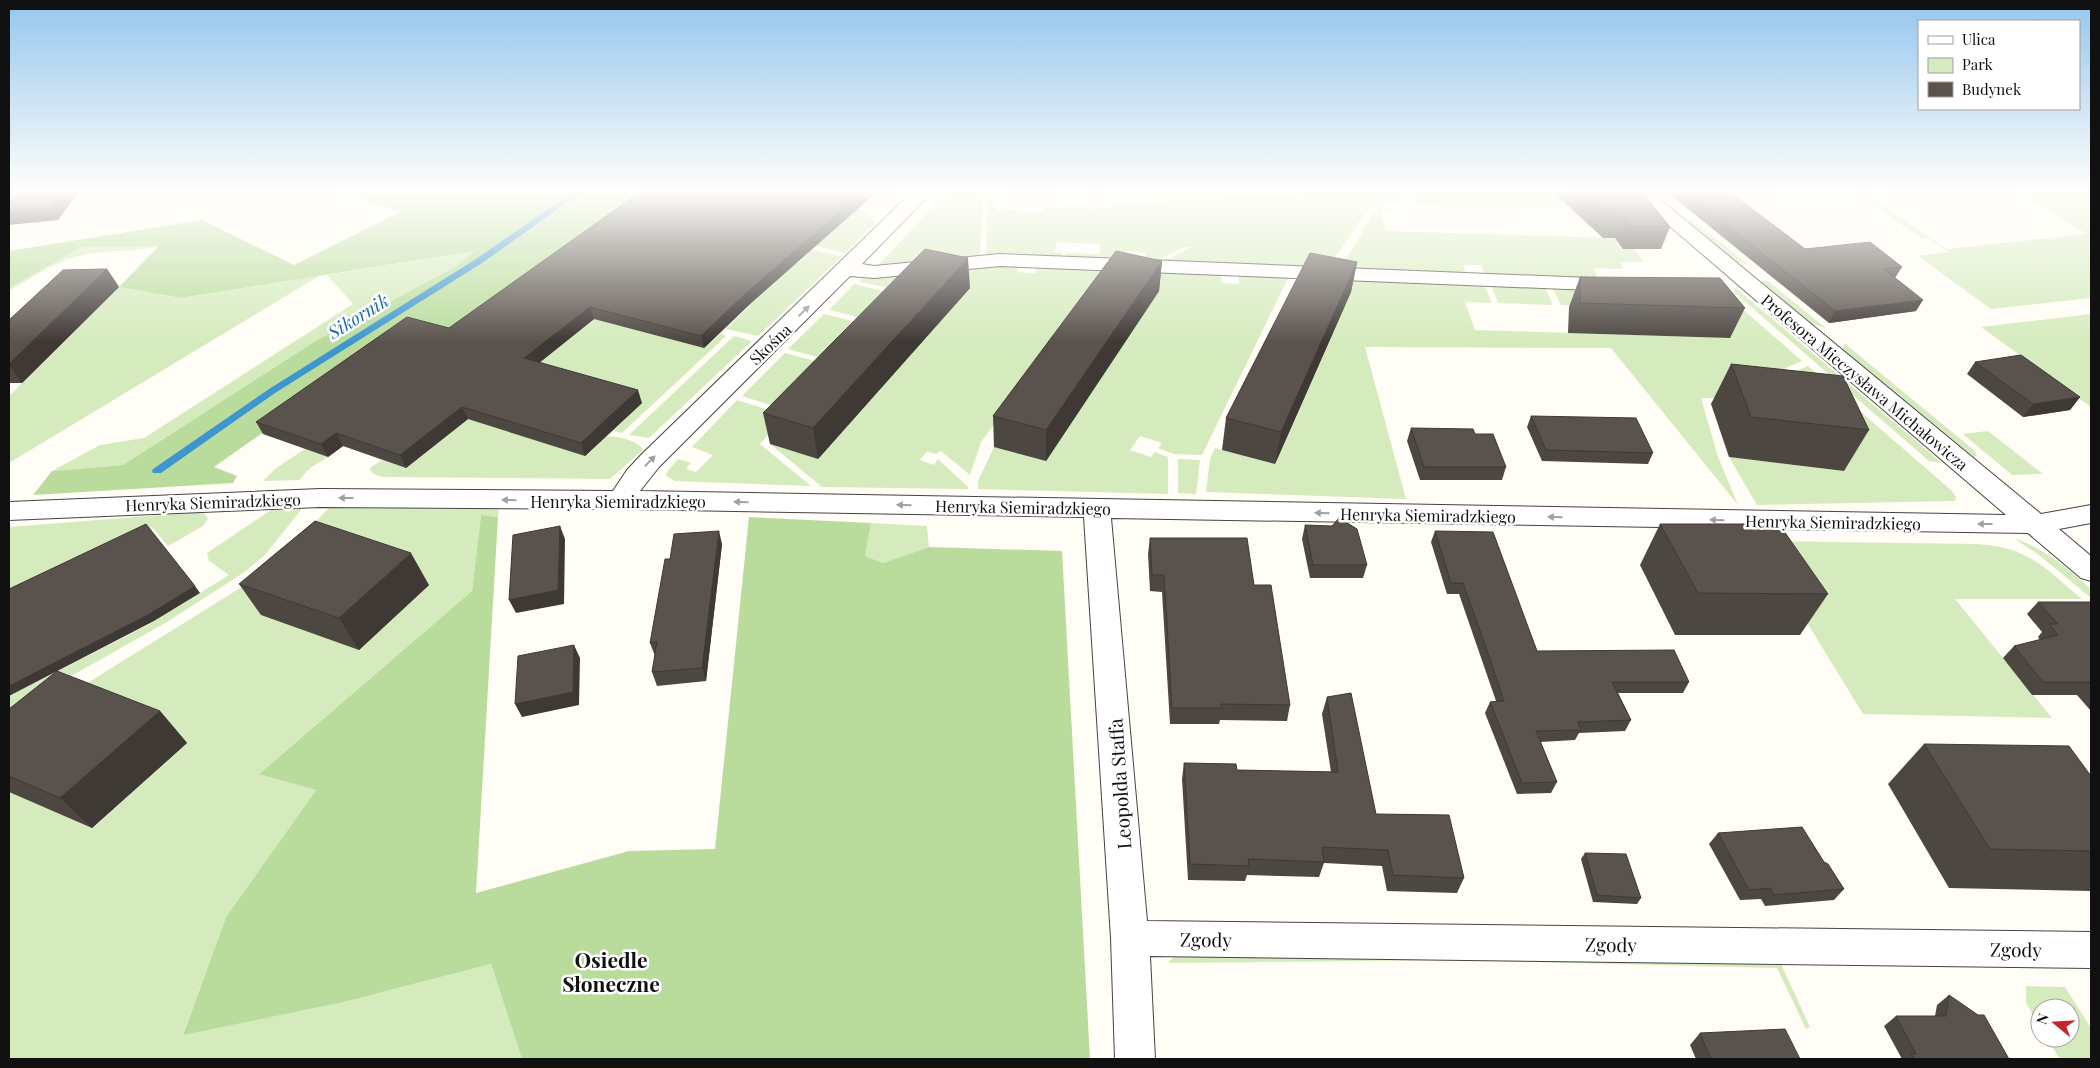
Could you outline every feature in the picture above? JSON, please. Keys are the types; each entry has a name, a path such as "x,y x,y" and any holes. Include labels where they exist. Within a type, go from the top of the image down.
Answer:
{"street":[{"name":"Skośna","path":"621,500 636,476 650,461 874,242"},
{"name":"Profesora Mieczysława Michałowicza","path":"1699,242 2038,524 2091,571"},
{"path":"848,269 874,272 1000,260 1639,286"},
{"name":"Henryka Siemiradzkiego","path":"9,510 301,498 621,500 2038,524 2091,514"},
{"name":"Leopolda Staffa","path":"1097,508 1130,938 1135,1059"},
{"name":"Zgody","path":"1130,938 2091,950"}],"green space":[{"path":"66,242 247,242 294,265 340,242 585,242 449,339 412,328 214,467 237,476 233,483 33,495 52,471 123,465 317,340 457,266 475,251 181,298 119,287 159,246 82,247 9,288 9,251"},
{"path":"691,242 775,242 743,249 798,263 812,250 842,256 758,336 726,329 750,306 692,291 704,348 721,333 726,336 622,433 613,431 642,403 606,437 627,439 637,444 643,450 610,479 382,477 374,474 370,468 382,460 406,468"},
{"path":"821,242 856,242 845,253 816,246"},
{"path":"900,242 981,242 980,253 976,256 878,266"},
{"path":"986,242 1346,242 1328,268 1163,262 1193,246 1181,248 1153,261 1145,261 1145,252 1127,251 1127,261 1066,258 1066,253 1100,254 1100,244 1057,242 1055,252 1062,253 1061,258 990,256 986,254"},
{"path":"1356,242 1618,242 1623,249 1634,249 1644,262 1620,262 1623,269 1593,268 1598,279 1485,275 1481,265 1463,265 1466,274 1340,269"},
{"path":"1712,242 1720,242 1749,265 1739,263"},
{"path":"1933,242 1946,249 2013,242 2091,242 2091,298 1991,309 1918,256 1948,252"},
{"path":"160,246 140,250 89,254 70,259 43,271 9,291 9,288 82,247"},
{"path":"476,251 457,266 317,340 123,465 52,471 100,445 144,438 353,304 327,275"},
{"path":"989,265 1018,266 1017,272 1035,273 1036,267 1109,270 981,442 970,475 941,451 936,454 927,451 920,460 934,465 938,459 968,489 822,487 770,444 819,459 933,271"},
{"path":"1118,271 1221,274 1221,283 1239,284 1239,275 1289,276 1202,455 1174,454 1158,448 1162,443 1140,436 1130,450 1151,457 1155,452 1168,457 1168,494 978,489 978,481 994,447"},
{"path":"923,272 904,291 860,282 860,279"},
{"path":"319,276 9,463 9,396 119,287 181,298"},
{"path":"1299,277 1484,284 1492,303 1465,302 1475,330 1729,338 1724,293 1802,361 1715,398 1701,398 1718,457 1738,505 1611,348 1365,347 1406,499 1206,492 1210,459 1215,448 1275,464 1302,287 1293,285"},
{"path":"1768,281 1826,328 1812,324 1760,282"},
{"path":"854,284 900,295 875,321 829,310"},
{"path":"1491,285 1545,287 1553,305 1498,303"},
{"path":"1552,287 1605,290 1614,307 1561,305"},
{"path":"1736,288 1942,463 1929,461 1735,293 1733,289"},
{"path":"824,314 872,326 836,362 788,349"},
{"path":"2091,314 2091,407 1981,327"},
{"path":"734,336 752,341 649,438 629,435"},
{"path":"1844,343 1975,451 1977,456 1974,457 1843,350"},
{"path":"785,353 833,366 790,411 742,396"},
{"path":"1808,366 1952,491 1956,497 1955,501 1757,505 1729,457 1843,471 1710,403 1730,399"},
{"path":"737,400 785,415 760,444 811,486 675,481 666,476 678,459 691,463 686,469 696,472 713,455 692,447"},
{"path":"1988,431 2043,474 2012,475 1963,434"},
{"path":"305,449 328,457 310,468 299,480 263,481 275,469"},
{"path":"1178,459 1200,460 1196,494 1178,493"},
{"path":"299,507 301,510 264,556 243,573 167,622 9,711 9,696 148,625 229,575 209,561 207,553 271,510"},
{"path":"329,508 499,509 498,517 481,515 472,591 260,773 316,790 226,917 183,1034 344,1002 491,964 522,1059 9,1059 9,792 93,828 187,743 68,695 245,585 301,536"},
{"path":"200,512 205,514 208,519 203,526 168,546 152,527 9,596 9,527"},
{"path":"481,515 498,517 476,893 629,851 715,849 749,517 871,523 865,556 883,563 929,547 1062,551 1090,1059 522,1059 491,964 344,1002 183,1035 226,917 316,790 259,774 472,591"},
{"path":"871,523 927,526 929,547 883,563 865,556"},
{"path":"2015,539 2036,548 2065,567 2091,589 2091,598 2039,555"},
{"path":"1757,541 1976,544 2009,549 2023,554 2045,568 2082,599 1955,599 2052,718 1863,714"},
{"path":"1446,952 1781,964 1810,1027 1806,1029 1777,968 1449,960 1168,963 1173,957"},
{"path":"2026,986 2065,987 2072,998 2030,998 2030,1010 2026,1002"},
{"path":"2080,1011 2091,1028 2091,1059 2060,1059 2053,1048 2080,1048"}],"building":[{"path":"570,242 805,242 746,293 701,336 590,307 524,358 638,390 581,443 462,407 400,455 336,433 321,444 256,422 407,317 449,328"},
{"path":"1748,242 1796,242 1805,249 1870,242 1902,267 1884,269 1923,300 1835,311"},
{"path":"925,249 968,258 813,428 763,413"},
{"path":"1116,251 1162,261 1046,430 993,416"},
{"path":"1310,253 1357,262 1281,432 1226,418"},
{"path":"107,269 9,364 9,320 63,270"},
{"path":"1580,277 1720,278 1745,308 1580,303"},
{"path":"2021,355 2080,397 2033,404 1975,362"},
{"path":"1731,364 1843,376 1869,430 1751,417"},
{"path":"1531,416 1636,418 1653,453 1546,450"},
{"path":"1411,428 1473,429 1475,434 1493,434 1506,467 1424,467"},
{"path":"1339,518 1357,529 1367,565 1313,565 1305,525 1332,526"},
{"path":"315,521 411,553 339,618 239,584"},
{"path":"146,524 195,586 148,615 9,686 9,589"},
{"path":"1660,524 1779,524 1828,594 1698,593"},
{"path":"560,526 558,590 509,600 513,535"},
{"path":"719,531 702,668 652,672 657,642 650,643 665,559 670,559 674,534"},
{"path":"1435,531 1493,532 1537,651 1674,650 1689,682 1612,682 1631,720 1578,722 1581,730 1536,731 1557,782 1522,783 1490,702 1504,701 1482,636 1463,583 1451,583"},
{"path":"1150,538 1247,538 1254,585 1271,585 1290,705 1221,704 1221,708 1172,708 1164,575 1152,575"},
{"path":"2038,602 2091,602 2091,684 2089,682 2043,682 2014,646 2058,635 2049,624 2058,624"},
{"path":"574,645 573,692 515,704 518,656"},
{"path":"57,671 160,711 60,798 9,776 9,709"},
{"path":"1351,693 1376,814 1449,815 1464,878 1393,875 1388,850 1322,847 1324,862 1248,859 1249,866 1190,864 1184,763 1236,764 1237,770 1338,772 1327,697"},
{"path":"1924,744 2069,746 2091,776 2091,851 1990,849"},
{"path":"1802,827 1844,889 1774,895 1770,888 1749,890 1718,833"},
{"path":"1585,853 1626,854 1641,898 1597,895"},
{"path":"1949,995 1978,1015 1984,1015 2009,1059 1914,1059 1911,1054 1916,1054 1896,1016 1946,1016"},
{"path":"1785,1029 1800,1059 1711,1059 1700,1033"}],"waterway":[{"name":"Sikornik","path":"157,471 272,391 506,242"}],"district":[{"name":"Osiedle Słoneczne","path":"611,971"}]}
